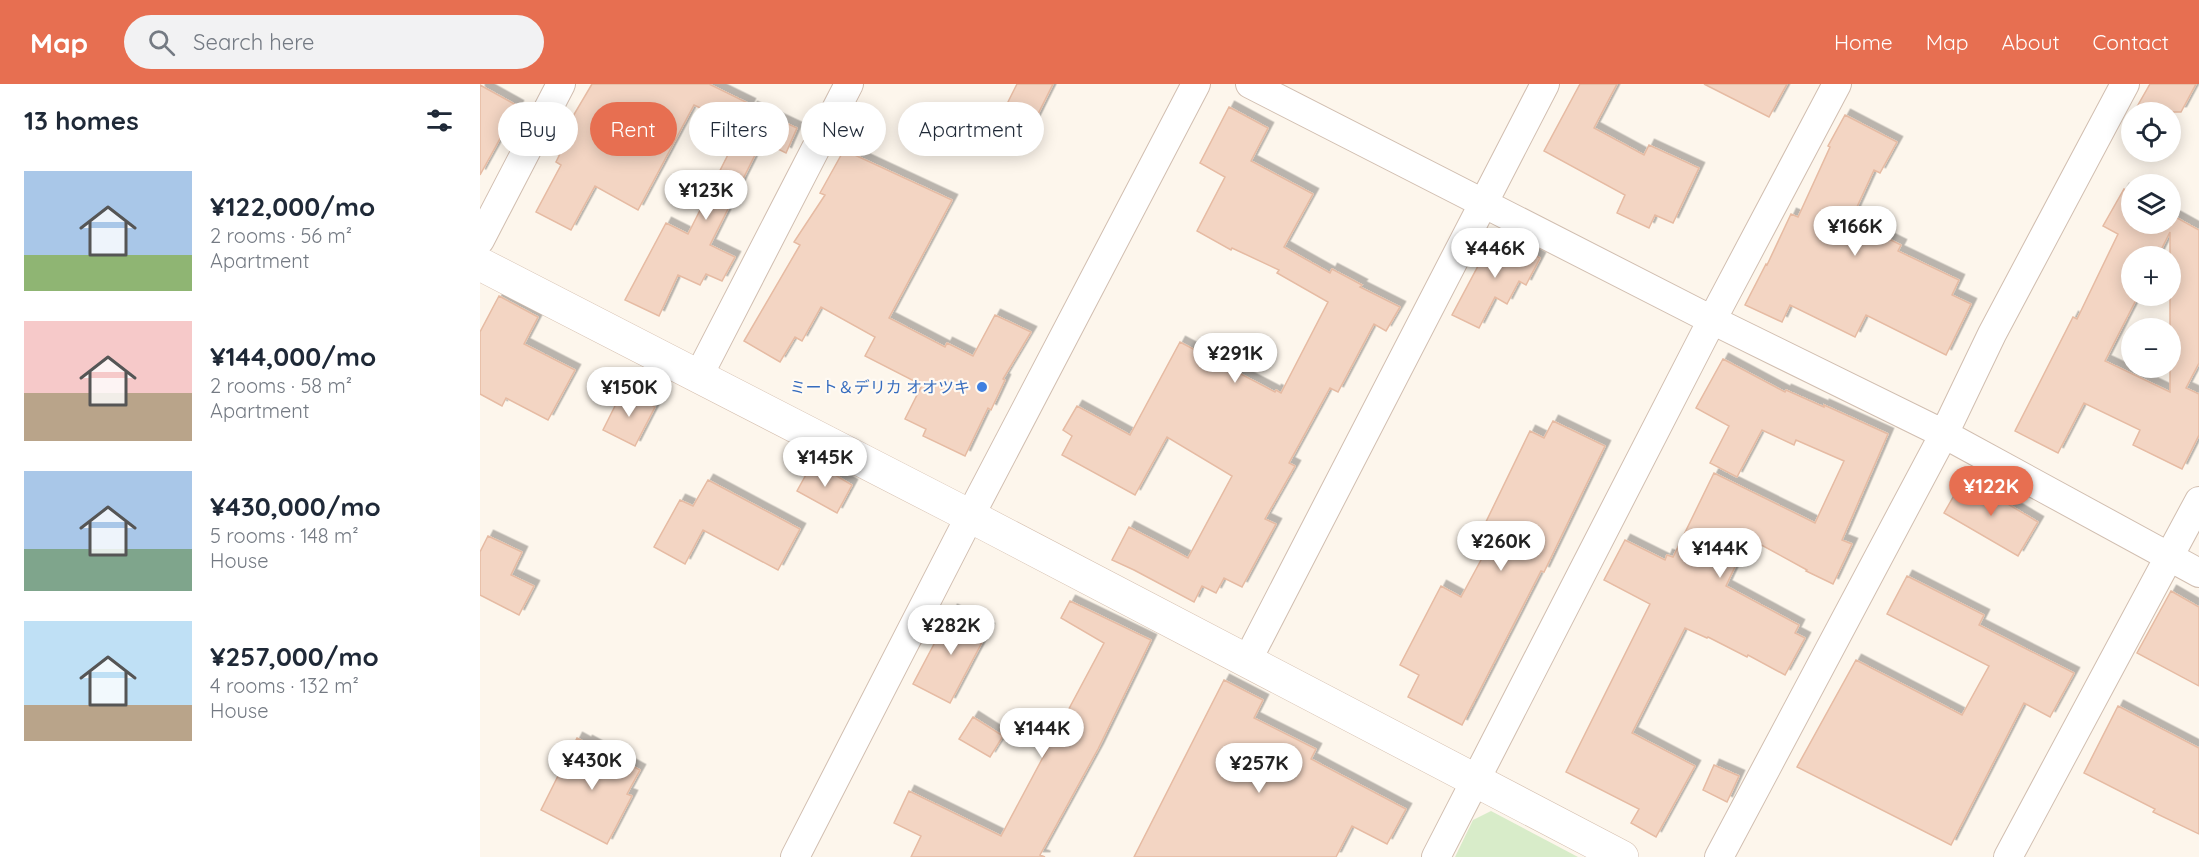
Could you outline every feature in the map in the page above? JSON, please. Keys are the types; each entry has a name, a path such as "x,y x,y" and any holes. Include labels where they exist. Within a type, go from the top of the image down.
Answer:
{"street":[{"path":"480,240 561,84"},
{"path":"699,375 849,84"},
{"path":"795,857 1196,84"},
{"path":"1250,84 1712,320 1944,434 2199,573"},
{"path":"1247,661 1545,84"},
{"path":"1436,857 1712,320 1837,84"},
{"path":"1719,857 1944,434 1992,334 2125,84"},
{"path":"480,264 699,375 1622,857"},
{"path":"2008,857 2199,501"}],"green space":[{"path":"1491,811 1578,857 1455,857 1473,820"}],"building":[{"path":"592,84 709,84 746,102 689,102 689,114 677,137 677,102 590,102 590,156 667,156 638,210 595,186 571,230 536,212 561,165 556,162 559,156 578,156 578,108"},
{"path":"1017,84 1053,84 1044,102 1008,102"},
{"path":"1580,84 1617,84 1594,128 1644,155 1649,145 1699,168 1673,223 1655,215 1649,228 1617,213 1625,195 1544,151"},
{"path":"1704,84 1787,84 1769,117"},
{"path":"2150,84 2196,84 2181,112 2181,102 2140,102"},
{"path":"480,85 511,102 498,102 498,142 480,175"},
{"path":"1229,107 1268,128 1251,161 1313,194 1284,247 1330,273 1332,269 1362,285 1360,287 1400,307 1386,331 1374,324 1338,392 1330,388 1289,463 1295,466 1265,519 1276,524 1242,587 1224,578 1216,593 1202,586 1194,602 1112,560 1129,527 1188,558 1232,476 1167,437 1135,495 1062,455 1072,436 1063,430 1077,406 1130,435 1180,342 1275,392 1276,390 1281,393 1328,302 1277,273 1279,270 1232,248 1231,250 1197,231 1225,177 1200,163"},
{"path":"1845,115 1897,142 1880,173 1874,170 1851,220 1901,245 1898,251 1959,280 1952,295 1971,304 1946,355 1866,315 1855,337 1790,305 1782,322 1745,305 1791,214 1798,217 1830,147 1828,146"},
{"path":"789,124 797,128 789,146"},
{"path":"727,156 754,156 710,245 735,257 722,281 706,274 700,285 678,275 659,316 625,300 666,223 688,234"},
{"path":"841,156 857,156 952,200 889,318 945,347 947,343 973,356 995,315 1031,332 1003,379 1005,380 991,410 988,408 965,456 923,436 926,429 905,419 922,385 865,356 875,337 821,307 802,341 795,337 780,362 744,341 800,245 794,242 825,195 820,193"},
{"path":"2121,194 2121,234 2169,234 2163,246 2121,246 2121,306 2133,306 2127,318 2121,318 2121,329 2105,361 2121,369 2121,378 2141,378 2170,392 2170,378 2181,378 2181,318 2170,318 2170,306 2181,306 2181,246 2170,246 2170,234 2181,234 2181,220 2199,230 2199,363 2186,388 2199,394 2199,435 2182,469 2133,445 2140,430 2084,403 2058,453 2015,431 2073,317 2077,319 2118,234 2103,226"},
{"path":"1495,234 1540,258 1526,285 1519,281 1507,304 1495,297 1479,328 1452,315"},
{"path":"499,296 538,317 524,344 575,370 548,420 506,398 502,406 480,394 480,332"},
{"path":"1723,359 1785,392 1786,390 1824,407 1824,405 1888,434 1842,540 1852,544 1833,584 1756,542 1755,545 1747,541 1726,586 1799,625 1795,633 1805,638 1785,675 1748,655 1747,657 1685,628 1632,733 1695,766 1656,837 1631,823 1639,809 1566,772 1650,604 1604,580 1625,540 1665,560 1667,555 1673,557 1714,473 1815,523 1844,461 1796,440 1794,445 1762,430 1737,477 1710,463 1729,426 1696,408"},
{"path":"623,390 655,407 635,446 603,430"},
{"path":"1553,421 1605,446 1544,572 1541,571 1462,725 1408,697 1419,675 1400,665 1441,586 1461,597 1495,534 1483,528 1530,431 1544,438"},
{"path":"813,462 852,485 837,513 797,491"},
{"path":"1964,478 2038,522 2018,556 1944,513"},
{"path":"708,480 800,529 778,570 703,530 685,564 654,547 680,500 693,506"},
{"path":"488,536 522,552 511,575 534,586 519,615 480,595 480,552"},
{"path":"1907,576 1984,615 1979,625 2074,673 2050,717 2024,703 1951,845 1797,767 1856,660 1962,715 1989,666 1887,614"},
{"path":"2171,591 2199,607 2199,686 2137,653"},
{"path":"1070,601 1151,640 1098,749 1040,855 1045,857 911,857 921,836 894,823 909,791 1001,836 1104,643 1061,618"},
{"path":"952,610 989,629 950,703 913,684"},
{"path":"1224,680 1263,700 1254,718 1316,749 1311,759 1406,809 1387,844 1352,826 1336,857 1134,857"},
{"path":"2118,706 2199,748 2199,834 2153,812 2155,809 2084,773"},
{"path":"973,717 1003,736 990,757 959,739"},
{"path":"577,738 586,743 587,741 640,770 627,794 632,796 607,844 541,810"},
{"path":"1714,765 1739,776 1727,802 1703,790"}],"place":[{"name":"ミート＆デリカ オオツキ","path":"982,387"}]}
